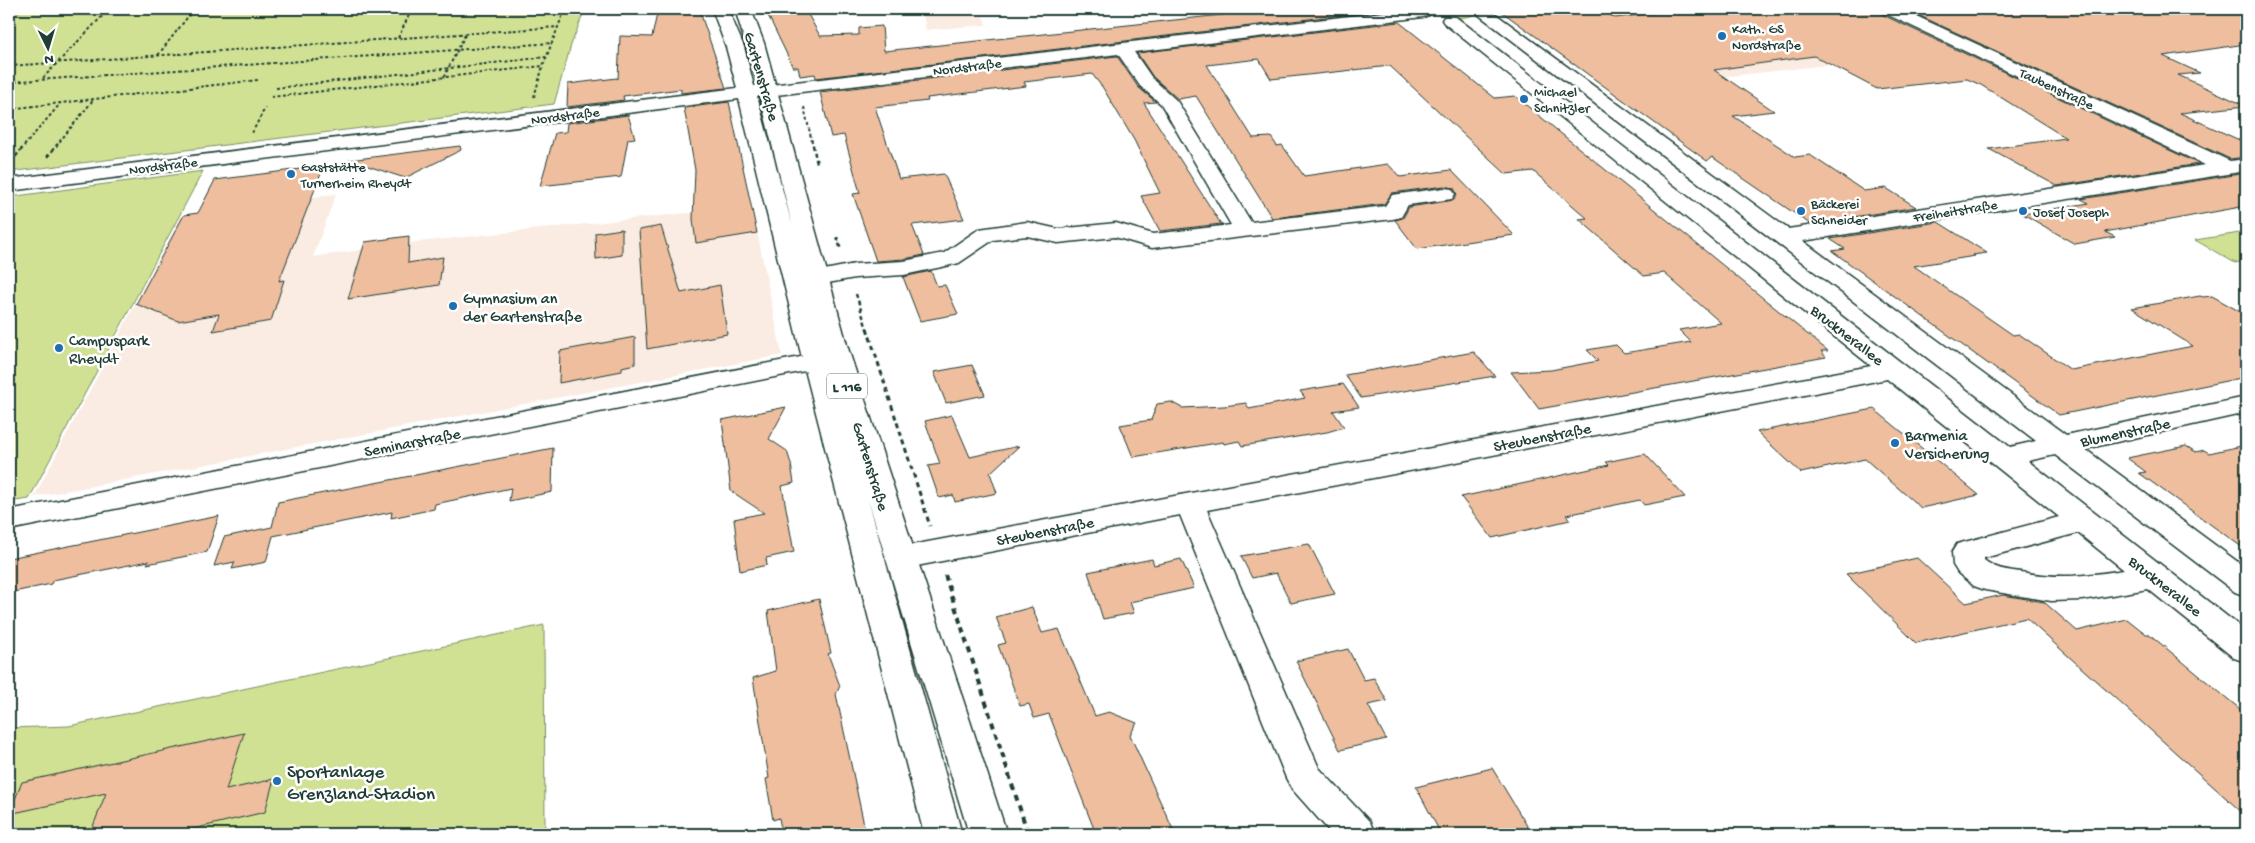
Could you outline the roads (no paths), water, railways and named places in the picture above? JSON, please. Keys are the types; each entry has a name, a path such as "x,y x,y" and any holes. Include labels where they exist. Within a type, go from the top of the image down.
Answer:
{"street":[{"name":"Gartenstraße","path":"720,9 735,47 758,91 817,278 834,345 988,834"},
{"name":"Gartenstraße","path":"742,9 755,43 758,91 816,362 943,834"},
{"name":"Taubenstraße","path":"1888,9 2225,167"},
{"name":"Nordstraße","path":"18,184 1421,10 1450,20 1474,20 1489,12"},
{"path":"1489,12 1783,237 2246,584"},
{"name":"Brucknerallee","path":"1450,20 2246,648"},
{"path":"1122,47 1146,82 1168,101 1245,230"},
{"name":"Freiheitstraße","path":"1783,237 2246,165"},
{"path":"817,278 856,271 904,268 952,258 987,234 1027,229 1058,236 1116,230 1152,241 1393,212 1400,200 1444,194"},
{"name":"Seminarstraße","path":"9,520 816,362"},
{"name":"Steubenstraße","path":"901,558 1894,370"},
{"name":"Blumenstraße","path":"2005,458 2246,405"},
{"path":"1189,502 1305,778 1356,834"},
{"path":"2085,521 1975,549 1968,552 1969,565 1985,578 2051,589 2082,588 2154,576"}],"place":[{"name":"Kath. GS Nordstraße","path":"1722,36"},
{"name":"Michael Schnitzler","path":"1524,99"},
{"name":"Gaststätte Turnerheim Rheydt","path":"291,174"},
{"name":"Bäckerei Schneider","path":"1801,211"},
{"name":"Josef Joseph","path":"2023,211"},
{"name":"Gymnasium an der Gartenstraße","path":"453,306"},
{"name":"Campuspark Rheydt","path":"59,348"},
{"name":"Barmenia Versicherung","path":"1895,443"},
{"name":"Sportanlage Grenzland-Stadion","path":"277,781"}]}
